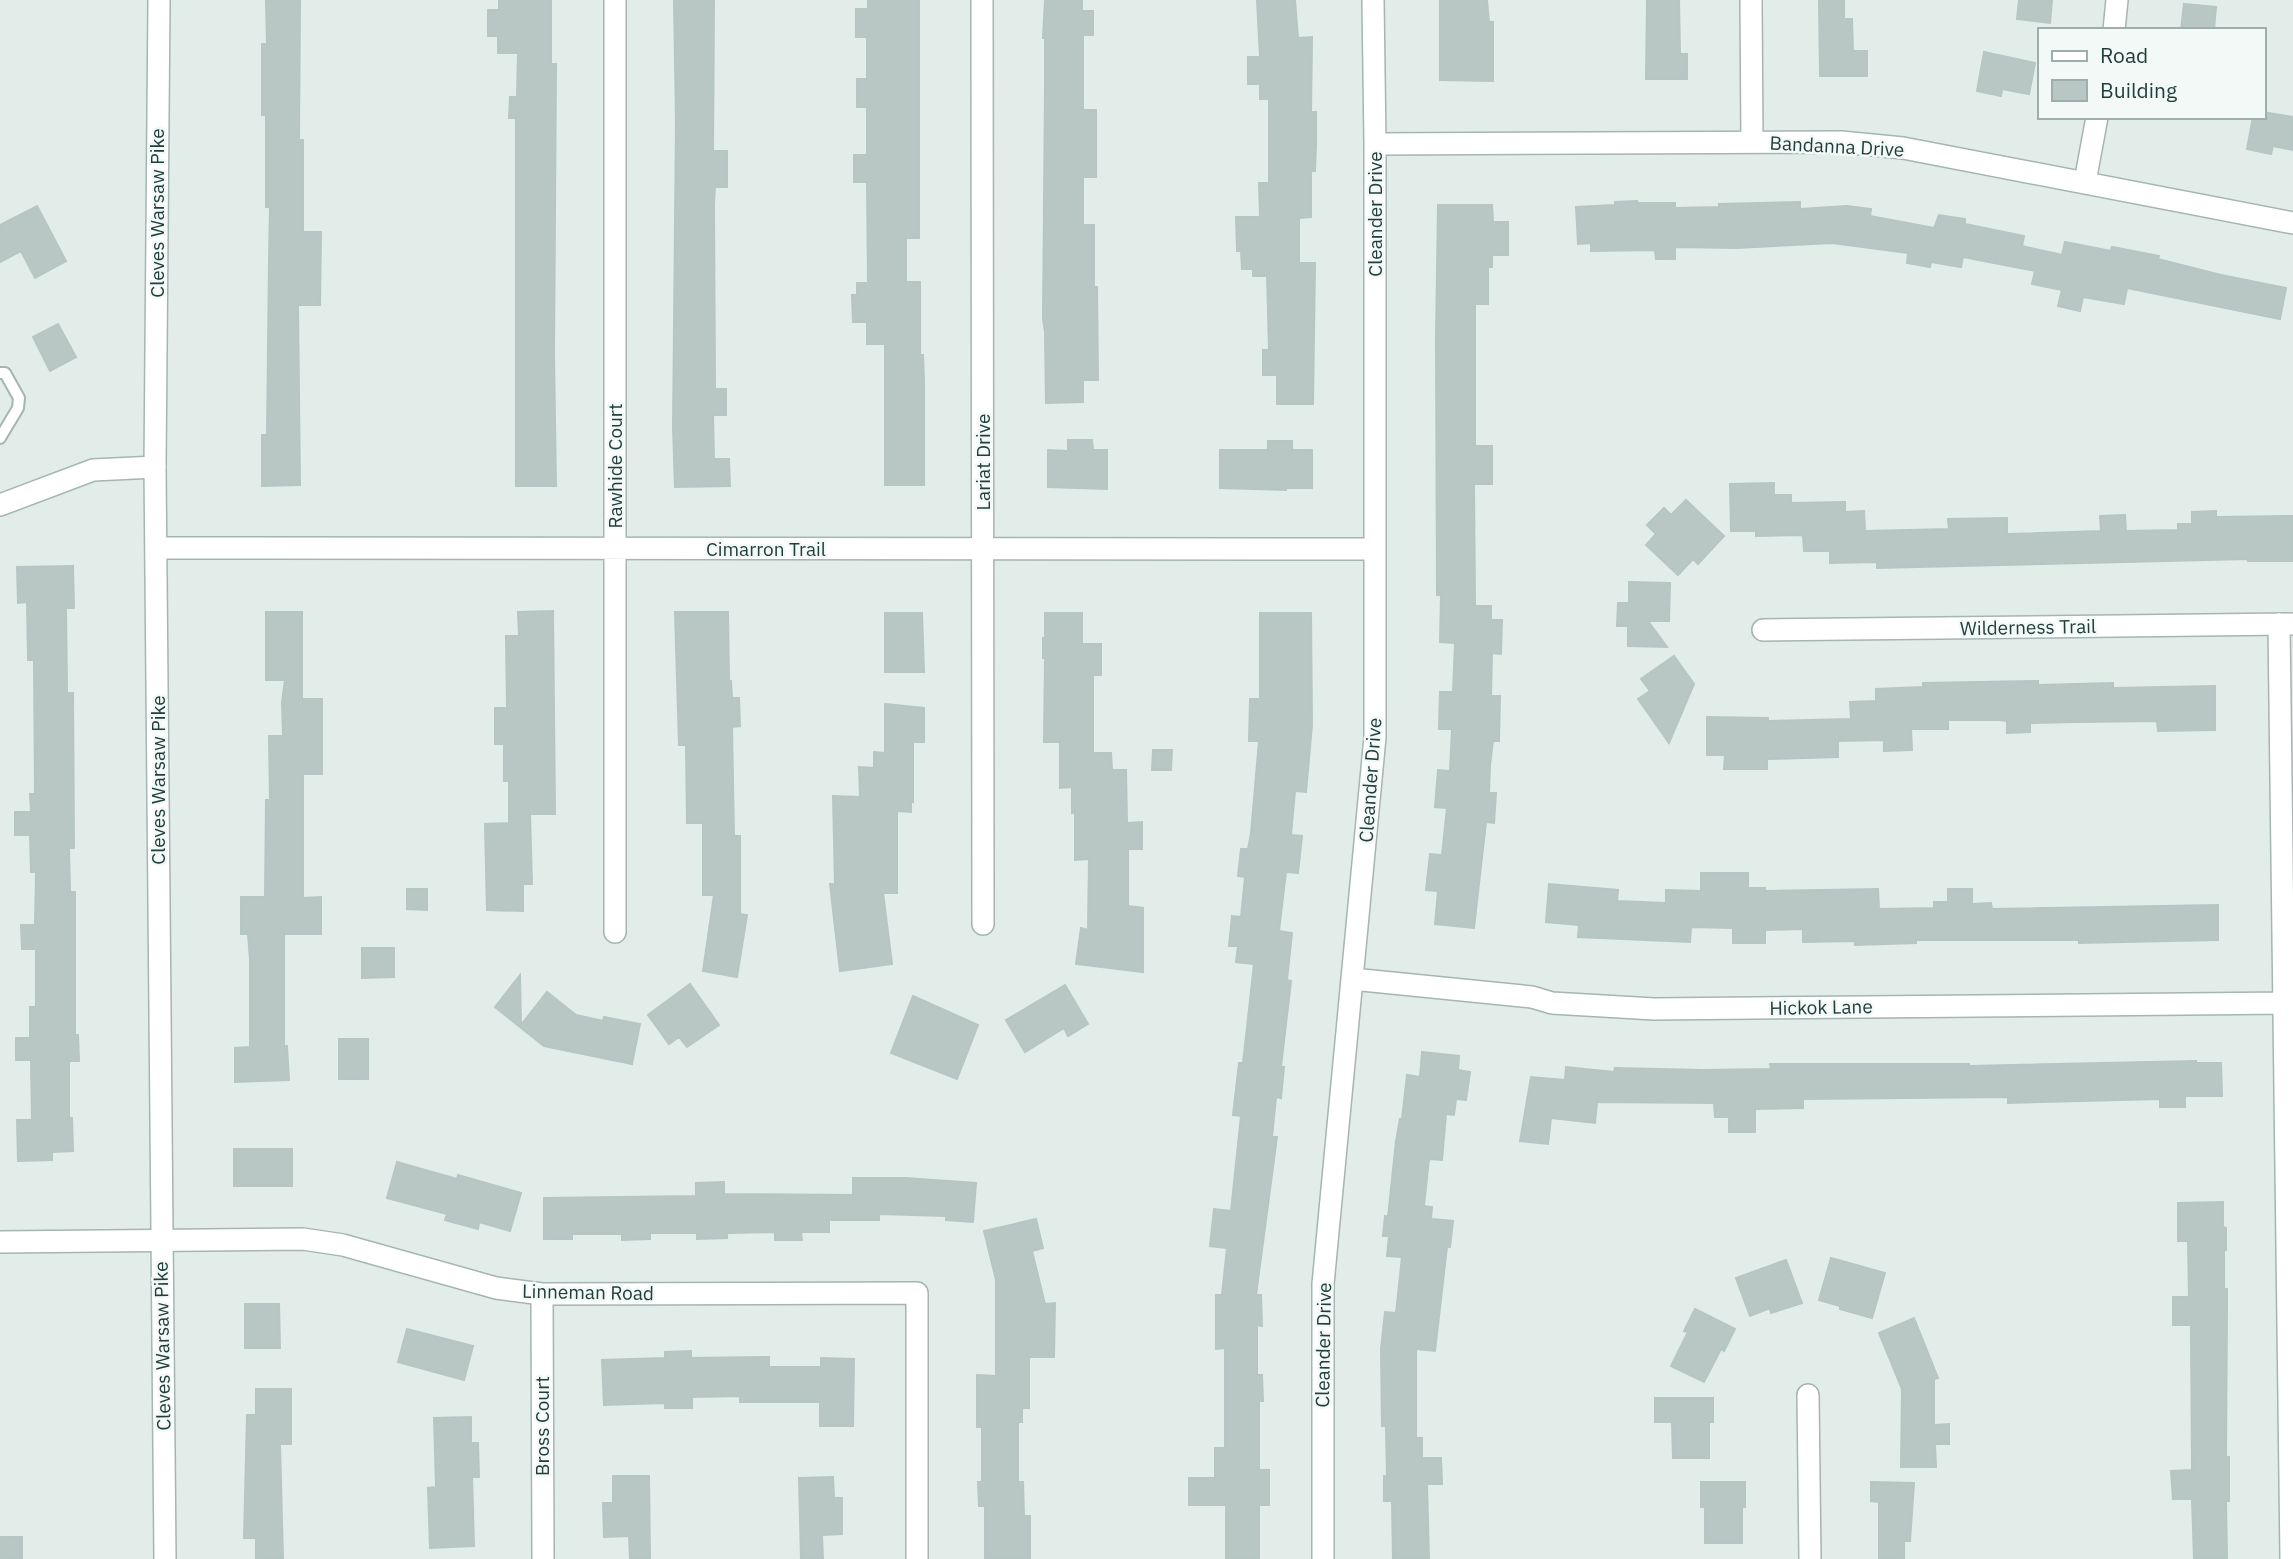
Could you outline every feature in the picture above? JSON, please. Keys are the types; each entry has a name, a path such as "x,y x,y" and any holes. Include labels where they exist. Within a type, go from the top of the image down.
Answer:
{"street":[{"name":"Cleves Warsaw Pike","path":"159,0 155,467 165,1559"},
{"name":"Rawhide Court","path":"615,0 615,932"},
{"name":"Lariat Drive","path":"982,0 983,924"},
{"name":"Cleander Drive","path":"1323,1559 1323,1284 1374,737 1373,0"},
{"path":"1751,0 1752,142"},
{"path":"2114,28 2117,0"},
{"path":"2085,182 2097,119"},
{"name":"Bandanna Drive","path":"1375,144 1841,142 1903,148 2293,223"},
{"path":"0,505 93,470 155,467"},
{"name":"Cimarron Trail","path":"157,548 1375,549"},
{"path":"2286,624 2289,1003 2283,1104 2287,1188 2291,1559"},
{"name":"Wilderness Trail","path":"1763,630 2286,624"},
{"name":"Hickok Lane","path":"1352,979 1532,998 1552,1003 1654,1009 2289,1003"},
{"name":"Linneman Road","path":"0,1242 303,1239 344,1245 496,1287 542,1294 917,1293 917,1559"},
{"name":"Bross Court","path":"542,1294 543,1559"},
{"path":"1808,1395 1810,1559"}],"lane":[{"path":"0,373 5,373 19,398 19,408 0,438"}],"building":[{"path":"266,0 300,0 299,140 303,140 303,232 321,232 320,305 298,305 300,485 262,486 262,435 267,435 270,207 266,207 266,115 262,115 262,44 267,44"},
{"path":"499,0 551,0 551,64 556,64 556,486 516,486 516,118 509,118 510,97 517,97 518,53 498,53 498,36 488,36 488,10 499,10"},
{"path":"674,0 714,0 713,151 727,151 727,187 715,187 714,204 715,389 726,389 726,415 713,415 714,459 729,459 730,486 675,487"},
{"path":"868,0 919,0 919,238 906,238 906,282 920,282 924,485 885,485 885,344 867,344 867,322 853,322 852,295 857,295 857,283 868,283 867,182 854,182 854,155 867,155 867,107 857,107 857,79 867,79 867,37 856,37 856,9 868,9"},
{"path":"1045,0 1082,0 1082,11 1093,11 1093,35 1083,35 1083,110 1096,110 1096,177 1083,177 1083,225 1094,225 1098,380 1083,380 1083,402 1046,403 1043,319"},
{"path":"1257,0 1295,0 1298,38 1312,37 1311,112 1316,112 1315,171 1311,171 1311,217 1299,218 1299,263 1315,263 1313,404 1277,404 1277,375 1263,375 1263,350 1269,350 1267,276 1253,276 1253,269 1242,269 1241,251 1237,251 1236,217 1260,217 1259,183 1269,183 1269,99 1260,99 1260,84 1248,84 1248,57 1260,57"},
{"path":"1440,0 1487,0 1489,22 1493,22 1493,81 1440,80"},
{"path":"1647,0 1679,0 1680,54 1687,54 1687,79 1646,79"},
{"path":"1819,0 1844,0 1844,19 1852,19 1853,51 1867,51 1867,76 1820,76"},
{"path":"2019,0 2052,0 2050,23 2017,19"},
{"path":"2184,4 2216,7 2214,28 2181,28"},
{"path":"1984,52 2035,63 2029,94 2002,89 2001,96 1977,91"},
{"path":"2265,112 2293,117 2293,150 2273,146 2271,154 2247,149 2253,119 2265,119"},
{"path":"1637,201 1675,203 1675,208 1800,202 1800,209 1847,206 1871,209 1870,216 1934,228 1939,215 1965,219 1965,224 2024,236 2022,246 2062,255 2065,242 2111,251 2112,247 2159,256 2158,259 2221,275 2286,288 2280,319 2127,288 2124,304 2083,297 2080,311 2058,306 2062,290 2032,284 2035,271 1963,257 1961,267 1931,262 1930,267 1907,263 1908,253 1832,243 1736,248 1675,247 1675,259 1656,259 1655,250 1591,251 1591,243 1578,244 1576,207"},
{"path":"1438,205 1492,205 1493,222 1508,222 1508,255 1492,255 1492,267 1488,267 1488,304 1475,304 1475,446 1492,446 1492,484 1474,484 1475,606 1491,606 1491,620 1502,620 1501,654 1492,653 1491,696 1500,696 1499,741 1493,741 1490,765 1489,793 1496,793 1494,823 1486,822 1474,928 1435,924 1438,891 1426,890 1430,854 1442,855 1447,808 1435,807 1438,770 1450,771 1452,729 1439,729 1440,692 1453,692 1455,643 1440,642 1441,595 1437,595"},
{"path":"37,206 66,261 35,278 21,251 0,262 0,225"},
{"path":"58,324 76,357 50,371 33,337"},
{"path":"1068,440 1092,440 1093,450 1107,450 1107,489 1048,487 1048,450 1068,451"},
{"path":"1268,441 1292,441 1292,450 1312,450 1312,488 1220,488 1220,450 1268,450"},
{"path":"1774,483 1774,495 1791,495 1791,503 1845,502 1845,512 1864,511 1865,531 1949,529 1948,519 2007,518 2007,534 2101,531 2100,516 2125,515 2126,531 2178,530 2178,524 2192,524 2192,512 2216,511 2216,517 2293,516 2293,561 2248,559 1877,568 1877,562 1830,563 1830,551 1804,551 1803,535 1756,536 1756,531 1731,531 1730,484"},
{"path":"1686,500 1724,536 1698,564 1693,559 1678,575 1646,545 1656,534 1647,525 1664,508 1671,515"},
{"path":"73,566 74,608 66,608 67,693 73,693 74,848 69,848 70,892 75,892 75,1035 78,1035 79,1061 69,1061 69,1118 72,1118 73,1151 52,1152 52,1160 18,1161 17,1120 32,1120 31,1060 16,1060 16,1038 30,1038 30,1007 36,1007 36,949 22,949 21,925 35,925 36,872 31,872 30,835 15,835 15,812 31,812 30,794 35,794 34,660 28,660 27,602 18,603 17,567"},
{"path":"1629,582 1670,583 1669,621 1648,621 1667,647 1628,646 1628,626 1617,626 1618,603 1629,603"},
{"path":"553,611 555,814 530,814 532,884 523,884 523,911 487,910 485,824 509,823 509,781 504,781 504,744 495,744 495,708 507,708 506,636 519,636 518,612"},
{"path":"266,612 302,612 302,699 322,699 322,774 303,774 303,898 321,897 321,934 284,934 284,1046 287,1046 289,1080 235,1082 235,1048 250,1047 250,960 248,934 241,934 241,897 265,897 266,800 270,800 269,736 283,736 282,702 285,680 266,680"},
{"path":"675,612 728,612 729,681 732,698 739,698 740,726 732,727 734,836 740,836 740,914 747,915 737,977 703,971 714,895 703,895 703,823 687,823 686,745 679,745"},
{"path":"885,613 922,613 924,672 885,672"},
{"path":"1045,613 1082,613 1082,644 1101,644 1101,675 1093,675 1093,753 1111,753 1112,770 1126,770 1127,823 1142,822 1142,849 1128,849 1128,906 1143,908 1143,972 1076,964 1081,928 1088,930 1089,859 1075,860 1072,787 1060,788 1060,742 1044,742"},
{"path":"1260,613 1311,613 1312,725 1306,792 1295,791 1291,835 1302,836 1298,873 1286,872 1279,931 1292,933 1287,980 1291,981 1281,1067 1284,1067 1281,1098 1276,1097 1272,1137 1277,1137 1256,1295 1261,1295 1262,1326 1257,1325 1257,1375 1262,1375 1263,1401 1259,1401 1259,1470 1269,1470 1269,1505 1259,1505 1259,1559 1226,1559 1226,1505 1189,1505 1189,1478 1215,1478 1215,1448 1225,1448 1225,1348 1216,1349 1216,1295 1222,1295 1227,1248 1210,1246 1214,1209 1231,1211 1241,1116 1233,1115 1239,1063 1243,1063 1254,964 1236,962 1238,946 1229,946 1232,916 1241,917 1245,877 1238,876 1241,849 1248,849 1251,833 1259,741 1249,741 1250,699 1260,699"},
{"path":"1674,656 1694,684 1669,743 1638,699 1650,691 1641,679"},
{"path":"2038,681 2038,685 2113,683 2113,688 2215,686 2215,730 2158,731 2157,721 2077,722 2030,723 2030,732 2007,733 2007,721 1948,720 1948,729 1911,729 1912,750 1884,751 1884,740 1838,741 1838,757 1767,759 1767,769 1724,769 1725,755 1707,755 1707,717 1768,718 1768,721 1851,719 1850,702 1876,701 1876,689 1923,687 1923,683"},
{"path":"885,704 924,708 924,742 913,742 911,812 897,811 897,893 883,893 892,964 840,971 830,884 835,884 833,796 860,797 859,767 874,768 874,752 885,753"},
{"path":"1153,750 1172,750 1171,770 1152,770"},
{"path":"1701,873 1748,873 1748,888 1765,888 1765,891 1878,889 1879,909 1934,908 1934,902 1948,902 1948,889 1972,889 1972,904 1991,903 1992,909 2218,905 2218,940 2079,943 2079,940 1916,940 1916,943 1855,945 1855,941 1803,942 1803,929 1765,930 1765,943 1733,943 1733,928 1691,927 1690,942 1578,937 1579,925 1546,922 1549,884 1618,890 1617,901 1666,903 1666,890 1701,891"},
{"path":"407,889 427,889 427,910 407,909"},
{"path":"362,948 394,948 394,977 362,978"},
{"path":"520,975 521,1025 547,992 576,1015 603,1021 604,1017 640,1024 632,1064 544,1046 495,1007"},
{"path":"690,984 719,1025 687,1047 679,1037 669,1044 648,1015"},
{"path":"1065,985 1088,1024 1068,1036 1064,1028 1025,1052 1006,1020"},
{"path":"913,996 978,1025 957,1079 891,1053"},
{"path":"339,1039 368,1039 368,1079 339,1079"},
{"path":"1422,1052 1459,1056 1458,1070 1470,1072 1466,1100 1456,1099 1454,1115 1446,1114 1442,1160 1429,1159 1424,1206 1432,1207 1431,1219 1453,1221 1450,1247 1447,1247 1435,1351 1416,1349 1416,1438 1422,1438 1422,1458 1441,1458 1442,1484 1427,1484 1429,1559 1393,1559 1392,1501 1384,1501 1384,1476 1387,1476 1386,1426 1382,1426 1381,1349 1385,1312 1396,1313 1402,1257 1387,1256 1389,1236 1383,1236 1385,1216 1388,1217 1396,1141 1402,1119 1407,1075 1420,1077"},
{"path":"2196,1061 2221,1063 2222,1096 2185,1096 2185,1107 2160,1107 2160,1099 2008,1103 2008,1097 1803,1099 1803,1108 1755,1109 1755,1132 1729,1132 1729,1117 1715,1117 1714,1103 1597,1102 1595,1123 1551,1118 1548,1144 1520,1141 1531,1077 1565,1080 1566,1067 1614,1072 1615,1068 1771,1069 1770,1064 1969,1066"},
{"path":"234,1149 292,1149 292,1186 234,1186"},
{"path":"397,1162 457,1179 458,1175 521,1193 510,1231 479,1222 478,1229 445,1220 447,1214 387,1198"},
{"path":"853,1178 905,1178 976,1183 973,1222 946,1220 946,1216 879,1214 879,1220 829,1220 829,1232 801,1232 802,1240 775,1240 775,1232 727,1233 727,1238 697,1239 697,1233 650,1233 650,1239 622,1240 622,1234 572,1234 572,1239 544,1239 544,1198 696,1196 696,1183 724,1182 724,1194 853,1195"},
{"path":"2223,1202 2223,1227 2226,1228 2224,1289 2227,1289 2226,1457 2229,1457 2229,1501 2226,1501 2227,1559 2194,1559 2192,1499 2173,1499 2171,1471 2192,1470 2191,1325 2173,1325 2173,1297 2189,1297 2188,1241 2178,1241 2178,1203"},
{"path":"1036,1219 1043,1248 1032,1251 1045,1304 1055,1303 1054,1357 1029,1357 1029,1408 1022,1408 1022,1422 1018,1422 1018,1482 1023,1482 1024,1516 1030,1516 1030,1559 985,1559 985,1506 979,1506 982,1427 977,1427 977,1375 996,1376 996,1280 984,1231"},
{"path":"1831,1258 1885,1273 1872,1318 1819,1300"},
{"path":"1786,1260 1802,1303 1771,1313 1770,1308 1750,1316 1736,1278"},
{"path":"245,1304 279,1304 280,1348 245,1348"},
{"path":"1695,1309 1735,1329 1704,1382 1671,1366 1688,1332 1684,1331"},
{"path":"1914,1318 1938,1378 1934,1379 1934,1425 1949,1424 1949,1444 1935,1444 1936,1467 1901,1467 1902,1389 1879,1333"},
{"path":"407,1329 473,1346 464,1380 398,1362"},
{"path":"691,1351 691,1358 769,1357 769,1367 821,1367 821,1358 854,1359 853,1426 820,1426 820,1402 740,1402 740,1396 692,1397 692,1408 665,1408 665,1403 604,1405 602,1360 665,1358 665,1352"},
{"path":"256,1389 291,1389 291,1444 280,1444 283,1559 256,1559 256,1538 244,1538 247,1415 256,1415"},
{"path":"1655,1398 1713,1398 1713,1422 1709,1422 1709,1458 1673,1458 1672,1422 1655,1422"},
{"path":"471,1417 471,1443 478,1443 479,1477 472,1477 474,1546 430,1548 428,1488 436,1487 434,1418"},
{"path":"613,1476 649,1476 650,1559 630,1559 629,1536 604,1537 603,1503 613,1503"},
{"path":"833,1477 834,1498 842,1498 842,1534 822,1535 823,1559 801,1559 799,1478"},
{"path":"1701,1482 1745,1482 1742,1543 1705,1543 1705,1507 1701,1507"},
{"path":"1871,1482 1914,1483 1910,1541 1904,1541 1904,1559 1879,1559 1879,1502 1871,1501"},
{"path":"0,1537 22,1537 22,1559 0,1559"}]}
